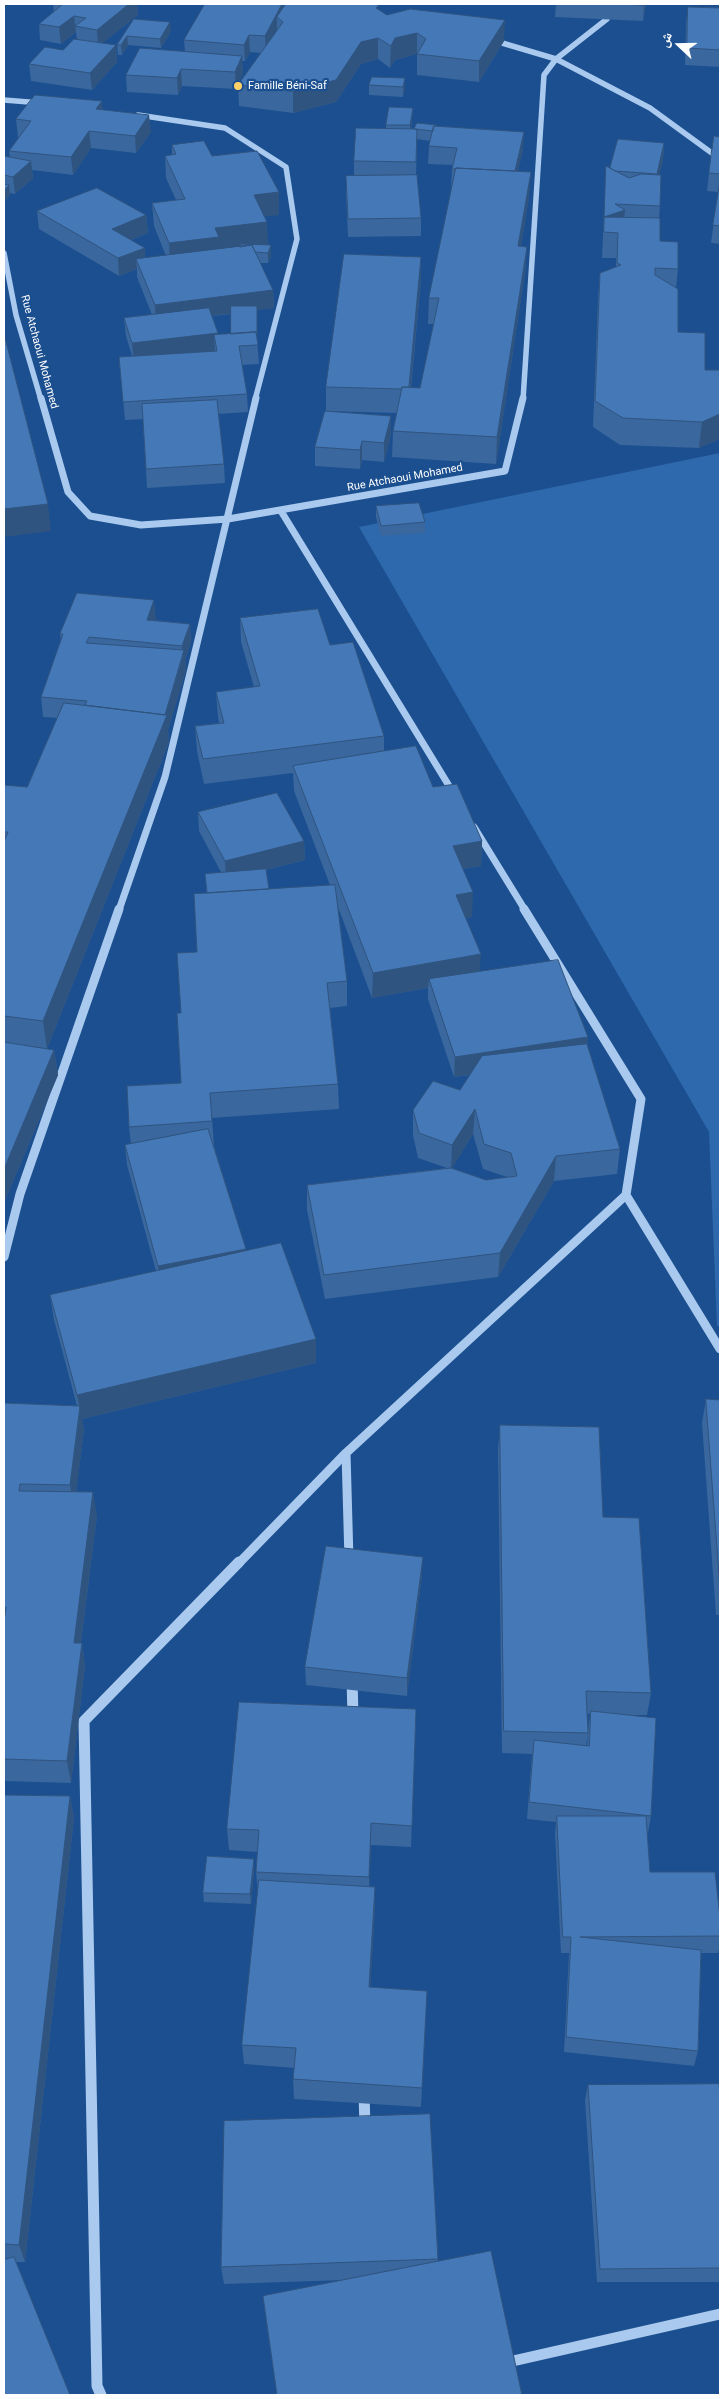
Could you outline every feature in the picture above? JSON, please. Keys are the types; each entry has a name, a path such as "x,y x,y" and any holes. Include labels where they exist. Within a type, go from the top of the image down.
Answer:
{"street":[{"name":"Rue Atchaoui Mohamed","path":"4,253 16,315 68,492 90,516 141,524 228,519 505,471 523,403 544,76 556,58 607,19 614,4"},
{"path":"482,38 556,58 650,108 720,159"},
{"path":"4,100 51,103"},
{"path":"4,1257 20,1194 165,777 228,519 238,467 297,239 286,167 225,128 128,114"},
{"path":"281,511 458,801"},
{"path":"101,2395 97,2386 84,1721 346,1453 626,1194 641,1099 469,818"},
{"path":"626,1194 720,1349"},
{"path":"346,1453 349,1572"},
{"path":"352,1662 354,1732"},
{"path":"364,2081 365,2141"},
{"path":"487,2367 720,2314"}],"shaded area":[{"path":"720,453 720,1326 717,1326 709,1132 359,527"}],"building":[{"path":"63,4 129,4 97,30 75,26 86,18 74,16 59,27 39,24"},
{"path":"205,4 282,4 265,36 249,35 244,45 184,40"},
{"path":"286,4 371,4 379,5 376,8 387,15 410,9 505,20 479,61 417,54 426,39 417,33 395,38 391,46 378,38 361,42 336,80 293,91 238,85 283,22 277,17"},
{"path":"688,7 720,8 720,50 687,48"},
{"path":"134,19 170,22 160,39 127,36 121,45 117,45"},
{"path":"74,39 116,45 90,73 29,64 45,47 63,50"},
{"path":"140,48 242,56 235,72 181,69 177,78 126,75"},
{"path":"372,77 405,78 403,87 369,85"},
{"path":"35,95 102,101 96,109 149,115 135,136 89,131 71,157 9,151 31,121 16,119"},
{"path":"389,107 413,108 410,125 386,125"},
{"path":"417,123 437,125 434,126 433,131 414,129"},
{"path":"434,126 524,132 515,171 452,169 457,148 429,146"},
{"path":"356,128 417,129 416,162 354,161"},
{"path":"714,136 720,137 720,174 709,173"},
{"path":"618,139 664,143 657,174 615,171 610,168"},
{"path":"204,141 212,156 257,151 279,192 254,195 267,222 215,228 219,237 169,243 152,203 185,199 165,156 176,154 172,145"},
{"path":"4,156 31,161 13,177 4,175"},
{"path":"606,166 629,178 641,174 661,175 660,206 615,204 625,210 604,217"},
{"path":"456,168 531,172 518,246 527,247 497,437 393,431 402,387 420,388 439,298 429,298"},
{"path":"417,175 421,218 348,219 346,176"},
{"path":"720,182 720,226 713,225"},
{"path":"4,184 9,185 4,191"},
{"path":"97,188 146,215 112,229 145,248 118,258 37,211"},
{"path":"604,217 660,218 660,241 678,242 678,269 655,268 655,275 678,289 678,332 705,333 705,370 720,370 720,414 702,422 623,418 595,401 600,273 621,265 617,263 618,233 604,232"},
{"path":"241,244 271,245 268,253 255,252 252,245 240,247"},
{"path":"252,245 273,290 155,305 136,259"},
{"path":"344,254 421,257 409,387 402,387 402,389 326,387"},
{"path":"231,306 257,306 257,336 256,332 231,334"},
{"path":"209,308 218,333 132,343 124,318"},
{"path":"256,332 258,345 239,346 247,394 123,402 119,357 217,351 214,335"},
{"path":"4,334 48,504 4,509"},
{"path":"217,400 224,464 146,469 142,404"},
{"path":"325,411 391,416 384,443 362,441 360,450 315,447"},
{"path":"419,503 425,522 381,526 376,506"},
{"path":"77,593 154,600 147,620 190,624 182,646 89,637 86,643 184,650 165,715 85,705 87,701 41,697 63,634 60,634"},
{"path":"318,609 330,645 353,642 384,736 203,759 195,726 224,723 216,692 260,686 240,618"},
{"path":"64,703 167,715 43,1021 4,1016 4,842 8,832 4,832 4,785 27,787"},
{"path":"416,746 433,787 457,784 482,841 453,846 473,892 456,895 481,954 373,973 293,766"},
{"path":"277,793 304,841 225,861 198,812"},
{"path":"266,869 269,889 207,893 205,874"},
{"path":"335,885 347,981 327,983 338,1084 210,1093 212,1121 129,1127 127,1086 181,1083 177,1013 181,1013 177,953 197,952 194,894"},
{"path":"558,960 588,1037 455,1057 429,979"},
{"path":"4,1042 54,1050 4,1169"},
{"path":"587,1044 620,1149 556,1156 500,1253 324,1275 307,1185 451,1168 486,1180 517,1176 511,1153 484,1144 475,1109 452,1145 419,1133 413,1110 433,1081 460,1090 482,1056"},
{"path":"208,1129 246,1249 158,1266 125,1145"},
{"path":"281,1243 316,1339 77,1395 50,1295"},
{"path":"706,1399 720,1400 720,1587"},
{"path":"4,1403 80,1406 70,1485 20,1484 19,1491 93,1492 74,1643 82,1643 67,1761 4,1759 4,1622 6,1607 4,1607"},
{"path":"500,1425 599,1427 603,1517 639,1518 651,1693 586,1691 588,1733 504,1731"},
{"path":"326,1546 423,1557 407,1678 305,1667"},
{"path":"239,1702 416,1709 412,1826 371,1823 369,1877 256,1872 259,1830 227,1829"},
{"path":"591,1711 656,1718 651,1816 529,1802 534,1740 589,1746"},
{"path":"4,1795 70,1796 19,2245 4,2244"},
{"path":"557,1816 646,1816 650,1872 715,1872 720,1936 580,1937 701,1950 698,2051 566,2037 571,1937 563,1937"},
{"path":"207,1856 254,1859 250,1894 203,1893"},
{"path":"259,1880 375,1887 369,1987 427,1991 422,2088 293,2079 296,2048 242,2045"},
{"path":"719,2084 720,2268 600,2269 588,2085"},
{"path":"430,2114 438,2259 221,2267 224,2121"},
{"path":"491,2251 522,2395 277,2395 263,2296"},
{"path":"14,2257 70,2395 4,2395 4,2260"}],"place":[{"name":"Famille Béni-Saf","path":"238,86"}]}
